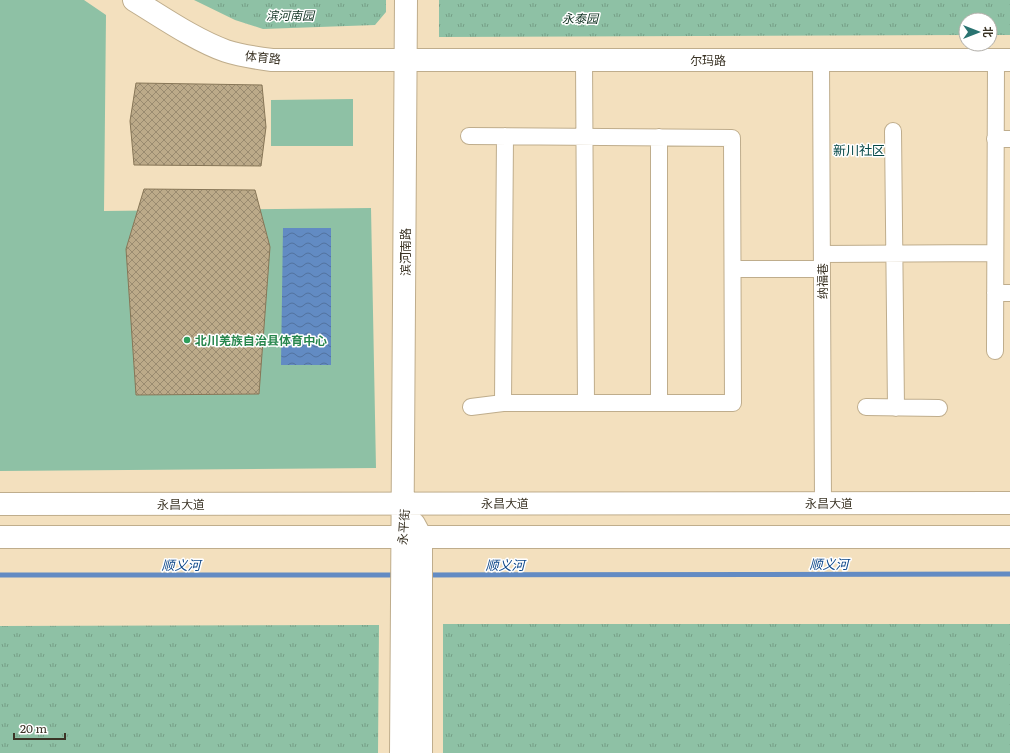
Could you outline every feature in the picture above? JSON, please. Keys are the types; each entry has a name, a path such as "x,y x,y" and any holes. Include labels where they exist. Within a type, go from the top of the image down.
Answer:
{"main road":[{"name":"体育路","path":"134,0 225,51 248,57 272,60 406,60"},
{"name":"滨河南路","path":"403,504 406,0"},
{"name":"尔玛路","path":"406,60 1003,60"},
{"name":"永昌大道","path":"0,504 1010,503"},
{"name":"永平街","path":"401,753 411,596 411,548 403,504"},
{"path":"0,537 411,548 1010,537"},
{"name":"永平街","path":"411,596 421,753"}],"street":[{"path":"584,60 586,403"},
{"name":"纳福巷","path":"821,60 823,503"},
{"path":"995,352 1002,293 995,253 1003,139 1003,60"},
{"path":"893,131 896,408"},
{"path":"469,136 732,138 733,269 733,403 503,403 471,407"},
{"path":"503,403 505,136"},
{"path":"659,137 659,403"},
{"path":"733,269 822,262 894,254 995,253"},
{"path":"866,407 939,408"}],"green space":[{"name":"北川羌族自治县体育中心","path":"0,0 84,0 106,15 104,211 371,208 376,468 0,471"},
{"name":"滨河南园","path":"194,0 386,0 386,12 375,25 263,29 235,20"},
{"name":"永泰园","path":"439,0 1010,0 1010,35 998,35 998,12 958,12 958,35 439,37"},
{"path":"353,99 353,146 271,146 271,100"},
{"path":"443,624 1010,624 1010,753 443,753"},
{"path":"379,625 378,753 0,753 0,626"}],"water":[{"path":"283,228 331,228 331,365 281,365"}],"building":[{"path":"136,83 262,85 266,127 261,166 134,165 130,121"},
{"path":"144,189 255,190 270,247 259,394 136,395 126,249"}],"waterway":[{"name":"顺义河","path":"425,575 1010,574"},
{"name":"顺义河","path":"0,575 397,575"}],"place":[{"name":"北川羌族自治县体育中心","path":"187,340"}],"district":[{"name":"新川社区","path":"859,149"}]}
